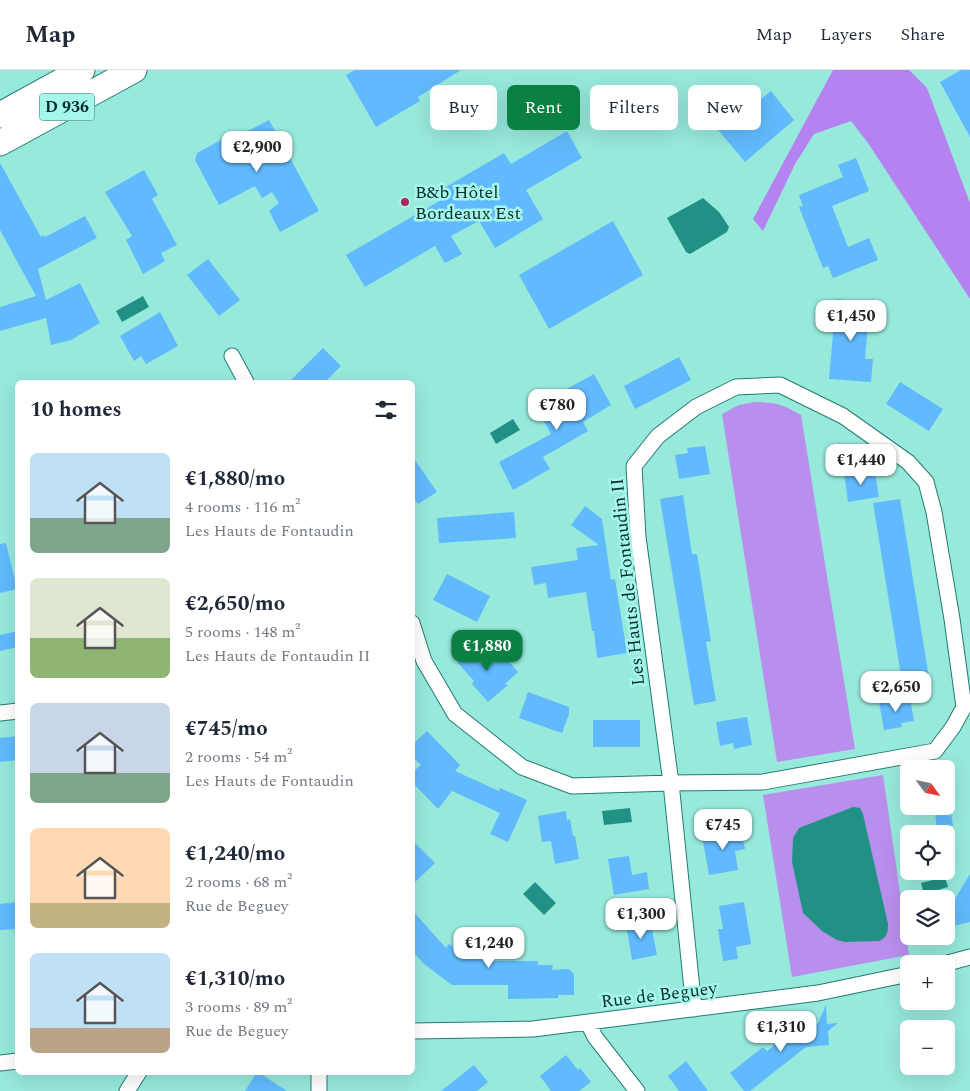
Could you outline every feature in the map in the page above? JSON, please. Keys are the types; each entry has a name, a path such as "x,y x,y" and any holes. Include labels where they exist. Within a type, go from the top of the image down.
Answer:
{"main road":[{"name":"D 936","path":"0,115 82,70"},
{"name":"D 936","path":"0,143 134,70"}],"street":[{"path":"232,356 245,380"},
{"name":"Les Hauts de Fontaudin II","path":"415,632 424,661 455,714 522,767 572,786 762,782 935,751 953,727 964,707 952,619 934,512 926,482 908,462 843,416 780,385 736,387 696,408 658,436 634,466 638,537 671,783"},
{"path":"0,713 15,711"},
{"path":"671,783 694,1009"},
{"path":"955,961 970,957"},
{"name":"Rue de Beguey","path":"415,1031 533,1029 588,1023 818,993 900,976"},
{"path":"588,1023 595,1037 637,1091"},
{"path":"0,1063 15,1061"},
{"path":"127,1091 137,1075"},
{"path":"319,1075 319,1091"}],"shaded area":[{"path":"833,70 909,70 927,88 970,203 970,299 868,143 851,121 814,134 795,164 763,231 753,219"},
{"path":"755,402 780,405 801,415 855,749 777,762 722,414 739,405"},
{"path":"883,775 900,893 900,945 908,945 909,955 900,955 900,957 792,977 763,795"}],"water":[{"path":"703,198 719,212 729,227 727,232 690,254 686,252 667,218"},
{"path":"143,296 149,307 122,322 116,311"},
{"path":"513,419 520,430 496,444 490,433"},
{"path":"853,807 860,808 863,814 888,924 888,930 884,938 879,941 845,942 837,940 822,931 803,913 792,862 793,838 799,828"},
{"path":"630,808 632,822 604,825 602,811"},
{"path":"933,880 946,880 948,887 938,890 923,890 921,883"},
{"path":"535,882 556,903 544,915 523,894"}],"building":[{"path":"355,70 461,70 437,85 430,85 430,89 418,97 420,101 376,127 346,75"},
{"path":"961,70 970,70 970,137 940,82"},
{"path":"771,91 794,120 745,162 718,130 761,130 761,99"},
{"path":"269,120 319,211 280,232 269,211 279,203 272,192 262,198 255,186 219,205 195,160 197,153 232,134 234,138"},
{"path":"567,131 582,158 526,190 543,219 495,248 479,221 451,236 462,254 445,263 435,246 365,287 346,255 448,196 444,188 504,153 511,164"},
{"path":"856,158 869,191 832,206 848,247 869,238 878,260 833,278 828,266 823,268 799,207 803,206 799,195 843,177 838,165"},
{"path":"0,163 41,237 44,235 45,237 85,216 97,238 38,269 46,300 80,283 100,323 71,340 51,345 46,318 0,331 0,307 36,296 0,230"},
{"path":"144,170 158,195 152,199 177,245 161,253 165,261 143,274 126,240 132,236 105,192"},
{"path":"613,221 643,275 549,329 519,275"},
{"path":"208,259 240,300 219,316 187,275"},
{"path":"836,299 870,302 865,359 873,359 871,382 829,379"},
{"path":"160,312 178,346 146,364 141,356 134,361 120,336"},
{"path":"323,348 341,366 327,380 291,380"},
{"path":"679,357 691,380 635,409 624,386"},
{"path":"594,374 611,405 583,422 588,431 543,457 550,469 513,490 499,462 551,434 541,416 571,400 565,390"},
{"path":"900,382 943,409 929,431 886,404"},
{"path":"705,446 710,474 679,479 675,455 688,453 687,448"},
{"path":"415,460 437,492 418,504 415,500"},
{"path":"862,470 863,475 875,473 879,497 848,502 844,473"},
{"path":"683,495 692,554 697,554 711,641 706,642 716,701 694,705 660,499"},
{"path":"900,499 930,684 903,688 873,503"},
{"path":"585,506 602,519 611,580 615,579 627,653 597,658 586,592 548,598 546,583 534,585 531,567 578,560 576,548 599,545 571,525"},
{"path":"514,512 516,538 439,543 437,518"},
{"path":"6,543 15,581 15,589 0,593 0,544"},
{"path":"447,574 490,596 477,622 433,600"},
{"path":"15,632 15,648 0,651 0,635"},
{"path":"478,644 494,663 504,656 518,672 505,684 508,685 488,702 472,684 474,681 457,662"},
{"path":"528,692 569,707 569,714 562,733 519,718"},
{"path":"910,697 914,721 901,723 902,727 884,730 879,702"},
{"path":"747,717 752,745 734,749 733,743 720,746 716,722"},
{"path":"593,720 640,720 640,747 593,747"},
{"path":"427,731 460,765 455,771 499,791 500,788 527,800 508,842 490,834 500,813 452,791 438,809 415,785 415,770 421,765 415,759 415,742"},
{"path":"15,736 15,760 0,762 0,738"},
{"path":"566,811 567,820 570,819 573,836 575,836 579,859 555,864 551,841 542,842 538,816"},
{"path":"935,815 951,815 953,825 937,825"},
{"path":"741,829 745,849 735,851 738,870 709,875 702,836"},
{"path":"415,843 435,863 415,882"},
{"path":"629,856 632,875 647,872 649,889 614,895 608,859"},
{"path":"970,874 970,922 955,926 955,899"},
{"path":"15,902 15,929 0,930 0,904"},
{"path":"744,902 751,944 736,947 738,959 723,961 718,929 723,929 719,906"},
{"path":"415,913 446,948 449,944 463,954 492,953 492,961 538,961 538,965 553,965 552,970 569,969 574,974 574,995 558,995 558,998 508,999 508,985 452,985 424,964 415,954"},
{"path":"650,920 657,955 632,960 626,924"},
{"path":"826,1005 827,1024 838,1023 828,1031 829,1045 806,1047 750,1091 744,1091 730,1073 763,1047 767,1051 798,1027 817,1025"},
{"path":"566,1055 591,1082 579,1091 551,1091 540,1076"},
{"path":"686,1061 708,1091 679,1091 668,1076"},
{"path":"474,1065 488,1082 477,1091 441,1091"},
{"path":"255,1075 263,1075 287,1091 245,1091"}],"place":[{"name":"B&b Hôtel Bordeaux Est","path":"405,202"}]}
